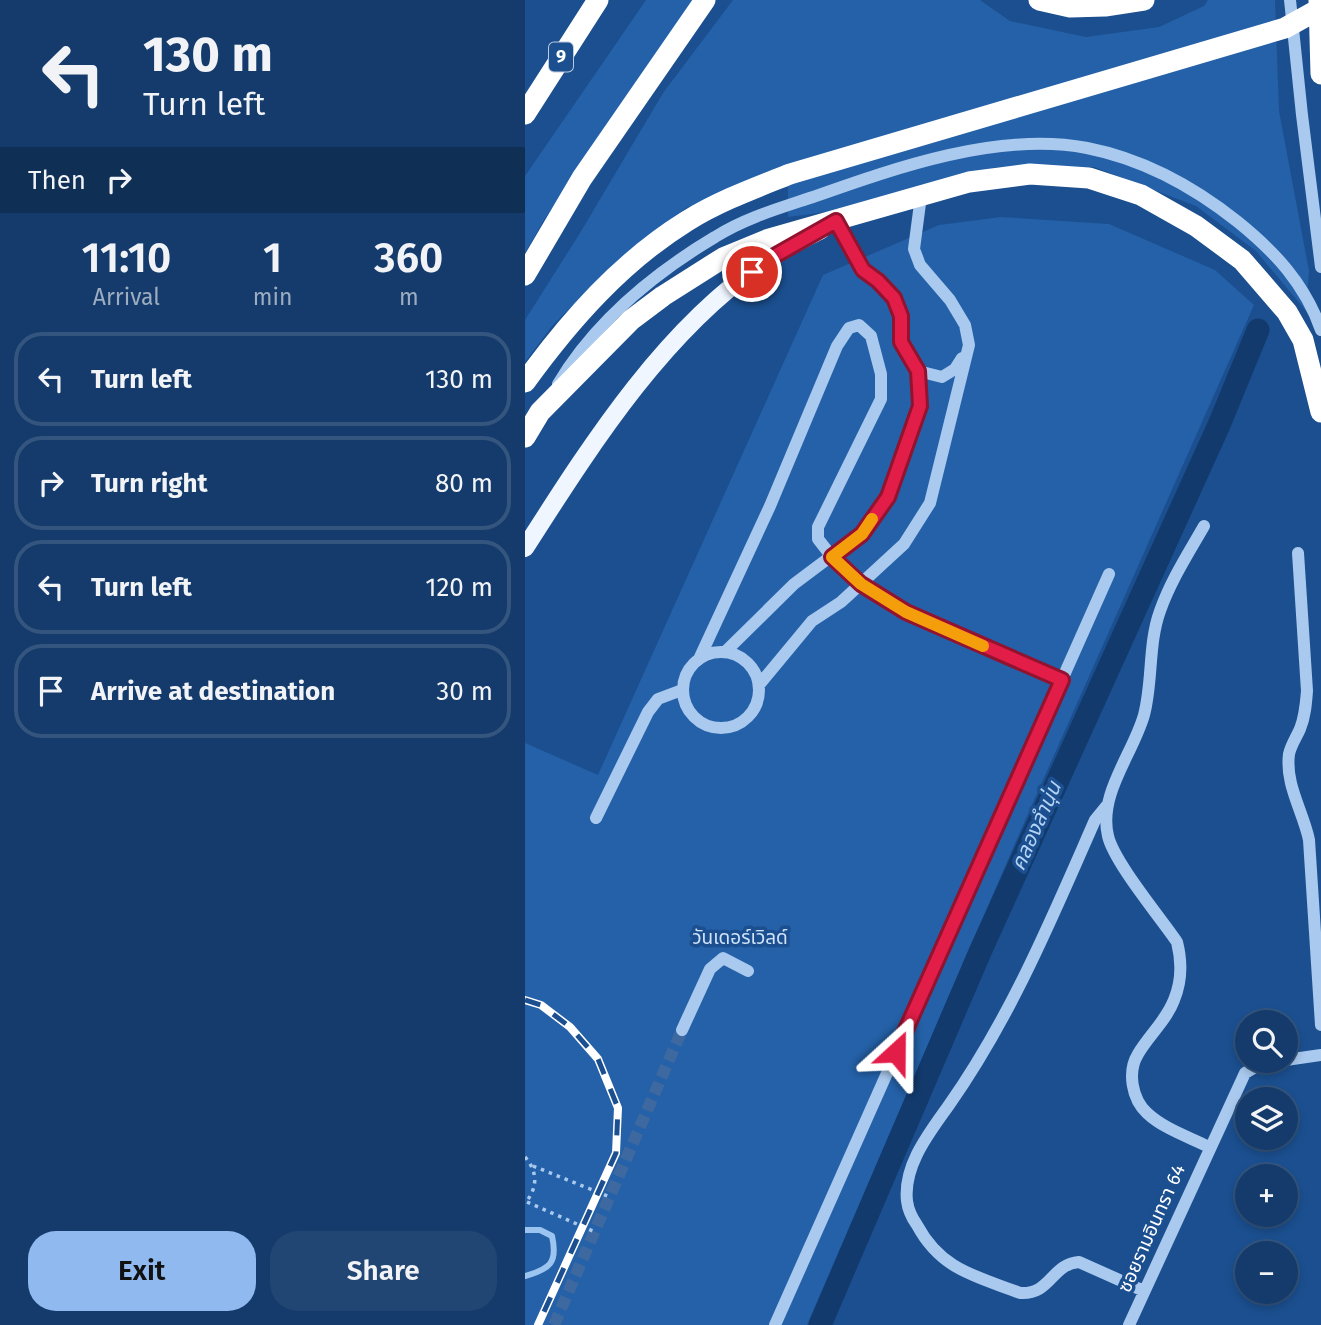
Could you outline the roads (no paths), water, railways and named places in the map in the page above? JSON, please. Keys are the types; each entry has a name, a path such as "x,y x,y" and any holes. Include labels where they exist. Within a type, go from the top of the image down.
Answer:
{"highway":[{"name":"9","path":"525,114 598,0"},
{"path":"525,275 582,177 705,0"},
{"path":"1039,0 1070,8 1144,0"},
{"path":"1319,0 1321,74"},
{"path":"525,382 556,339 596,294 632,260 687,221 716,205 790,174 1285,28 1321,8"},
{"path":"525,437 540,412 631,320 723,258 769,239 969,182 1031,174 1089,178 1141,195 1196,226 1242,260 1287,312 1303,340 1321,412"}],"main road":[{"path":"525,548 585,453 643,377 696,320 769,259 836,221"}],"street":[{"path":"1290,0 1321,267"},
{"path":"540,412 585,343 613,314 659,274 716,236 780,208 905,167 983,149 1050,145 1086,148 1159,171 1217,205 1279,259 1299,283 1313,306 1321,330"},
{"path":"759,685 812,621 841,602 904,544 930,503 969,345 965,325 950,300 920,265 914,248 921,196"},
{"path":"725,652 794,584 862,534 888,497 920,406 918,371 901,342 901,316 894,298 863,270 836,221"},
{"path":"700,657 770,506 837,346 849,328 859,325 871,336 881,374 881,399 818,527 818,539 832,557 861,584 906,612 1062,680"},
{"path":"918,371 942,377 955,369 969,345"},
{"path":"1204,526 1169,587 1159,613 1153,631 1152,667 1144,713 1108,804 1106,819 1108,836 1115,854 1177,942 1181,957 1180,982 1175,1000 1168,1014 1137,1055 1133,1067 1133,1086 1137,1102 1161,1123 1209,1147"},
{"path":"1298,553 1307,691 1306,712 1293,742 1289,764 1290,783 1306,823 1309,840 1321,1025"},
{"path":"775,1325 1109,574"},
{"path":"713,652 737,655 748,663 755,673 759,697 747,719 736,726 724,729 711,727 690,714 682,690 684,677 690,666 700,657 713,652"},
{"path":"596,818 648,712 658,699 682,690"},
{"path":"1108,804 1095,820 1002,1022 917,1153 908,1182 907,1201 923,1237 942,1259 952,1267 1020,1293 1030,1294 1037,1291 1068,1263 1079,1262 1144,1291"},
{"path":"682,1030 710,969 723,958 748,971"},
{"path":"1298,1058 1321,1055"},
{"name":"ซอยรามอินทรา 64","path":"1129,1325 1244,1073"}],"waterway":[{"name":"คลองลำนุ่น","path":"820,1325 980,952 1219,425 1258,330"},
{"path":"525,1230 540,1230 552,1236 554,1245 550,1264 541,1271 525,1276"}],"tunnel":[{"path":"554,1325 682,1030"}],"railway":[{"path":"525,1000 541,1005 570,1027 598,1059 618,1108 616,1153 538,1325"}],"park label":[{"name":"วันเดอร์เวิลด์","path":"740,937"}]}
